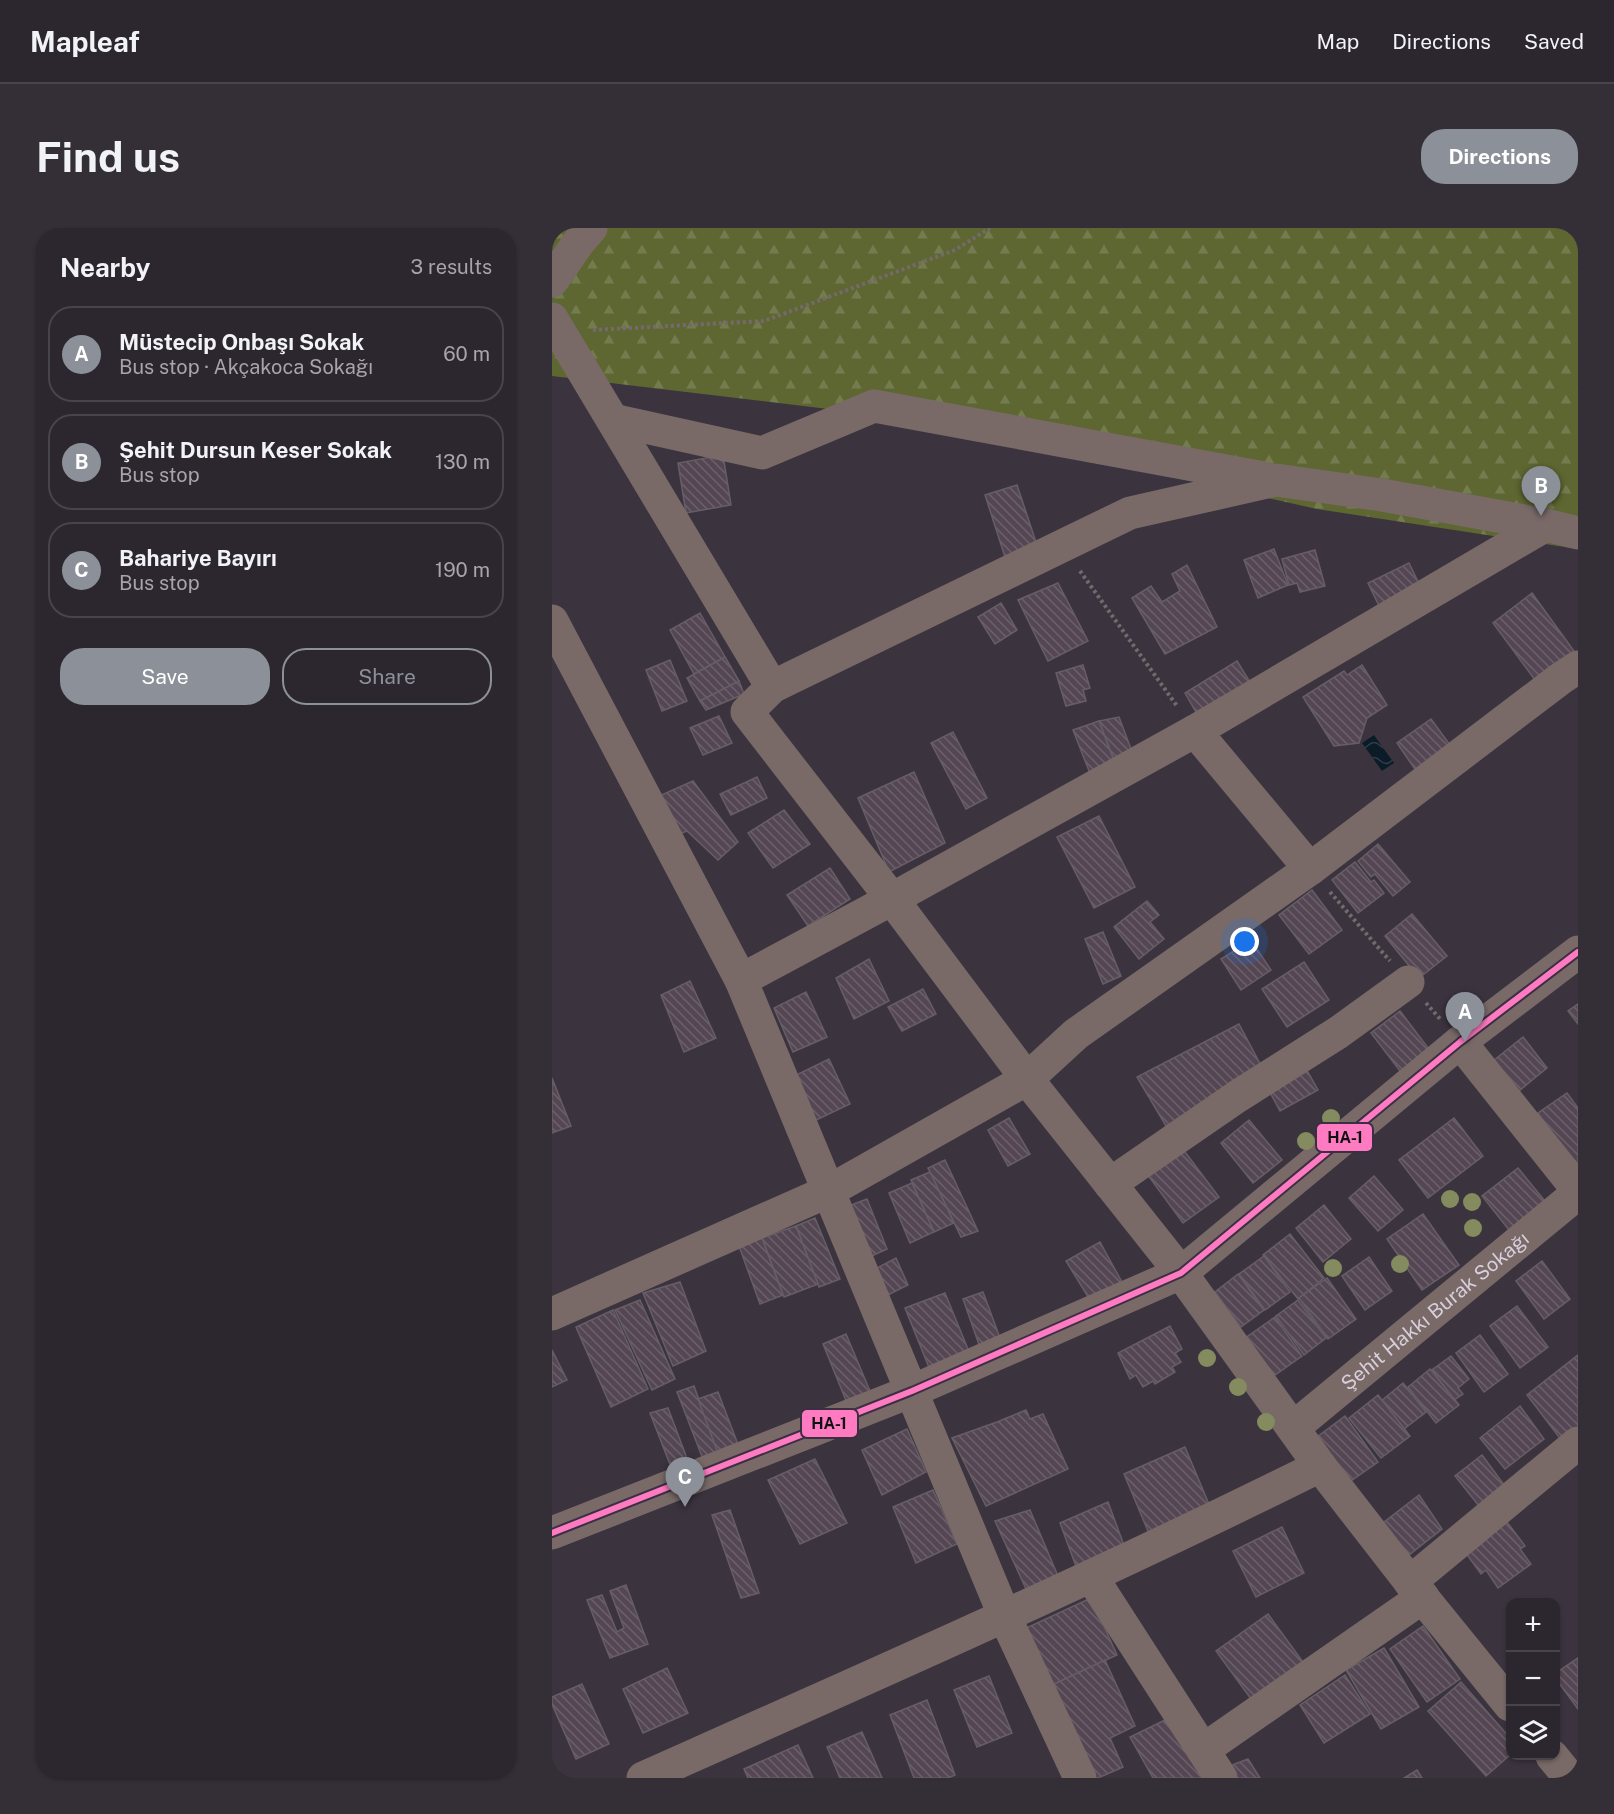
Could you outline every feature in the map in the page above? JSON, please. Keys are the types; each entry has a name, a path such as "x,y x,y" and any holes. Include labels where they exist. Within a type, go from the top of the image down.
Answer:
{"street":[{"path":"552,281 591,228"},
{"path":"556,326 772,687"},
{"path":"613,420 762,453 874,406 1276,480 1382,495 1578,533"},
{"path":"1276,480 1130,513 772,687 747,712 892,899 1027,1079 1181,1273 1320,1466 1506,1700"},
{"path":"741,980 1195,731 1546,525"},
{"path":"556,641 741,980 1005,1617 1080,1778"},
{"path":"552,1314 829,1191 1027,1079 1076,1034 1310,868 1578,667"},
{"path":"1195,731 1310,868"},
{"path":"552,1533 912,1390 1181,1273 1460,1042 1578,952"},
{"path":"1110,1184 1238,1096 1339,1032 1408,982"},
{"path":"1460,1042 1578,1192"},
{"name":"Şehit Hakkı Burak Sokağı","path":"1293,1428 1578,1192"},
{"path":"1203,1750 1416,1589 1578,1443"},
{"path":"643,1778 1005,1617 1208,1522 1320,1466"},
{"path":"1091,1576 1221,1778"},
{"path":"1556,1760 1570,1778"}],"path":[{"path":"556,326 764,321 956,249 990,228"},
{"path":"1062,546 1195,731"},
{"path":"1310,868 1460,1042"}],"green space":[{"path":"552,228 1578,228 1578,549 1317,509 920,420 552,376"}],"water":[{"path":"1374,735 1394,763 1382,771 1362,743"}],"building":[{"path":"723,455 731,505 686,513 678,463"},
{"path":"1017,485 1037,545 1005,557 985,495"},
{"path":"1274,549 1288,585 1258,598 1244,560"},
{"path":"1315,550 1325,586 1300,592 1297,583 1289,585 1282,559"},
{"path":"1409,563 1422,590 1381,610 1368,583"},
{"path":"1187,565 1217,627 1165,654 1132,598 1151,586 1162,602 1180,591 1172,574"},
{"path":"1058,583 1088,641 1048,661 1018,600"},
{"path":"1532,593 1574,651 1535,680 1493,623"},
{"path":"1001,603 1017,630 995,644 978,617"},
{"path":"700,613 725,657 694,674 670,630"},
{"path":"725,657 739,681 700,701 687,678"},
{"path":"670,660 687,701 662,711 646,670"},
{"path":"1237,661 1253,687 1200,719 1185,693"},
{"path":"1083,665 1090,688 1083,690 1086,701 1066,706 1056,673"},
{"path":"1362,665 1387,705 1367,718 1359,743 1334,746 1303,697 1344,671 1347,675"},
{"path":"739,681 744,694 706,710 700,701"},
{"path":"719,716 732,743 703,755 690,728"},
{"path":"1119,717 1136,762 1118,770 1099,721"},
{"path":"1431,719 1453,749 1419,775 1397,743"},
{"path":"1099,721 1118,772 1093,781 1073,730"},
{"path":"953,732 987,798 966,809 931,743"},
{"path":"914,772 945,843 889,872 858,798"},
{"path":"757,777 767,798 731,815 720,794"},
{"path":"693,781 738,842 718,860 687,831 671,837 648,801"},
{"path":"784,810 810,844 773,868 748,833"},
{"path":"1099,816 1135,887 1094,908 1057,837"},
{"path":"1378,844 1410,882 1393,896 1375,874 1371,877 1358,861"},
{"path":"1355,862 1371,882 1374,880 1384,893 1358,913 1332,880"},
{"path":"830,868 850,899 808,926 787,895"},
{"path":"1312,890 1342,930 1309,954 1279,915"},
{"path":"1147,901 1159,915 1150,922 1164,939 1139,959 1114,927"},
{"path":"1412,914 1447,956 1419,978 1385,936"},
{"path":"1103,932 1121,976 1103,984 1085,939"},
{"path":"1251,940 1271,970 1241,990 1221,959"},
{"path":"869,959 889,1001 854,1019 836,978"},
{"path":"1304,962 1329,1000 1287,1027 1262,989"},
{"path":"690,981 716,1038 684,1052 661,995"},
{"path":"923,989 936,1014 902,1031 888,1007"},
{"path":"806,992 827,1037 793,1052 774,1008"},
{"path":"1578,1004 1578,1024 1568,1011"},
{"path":"1400,1011 1432,1053 1403,1075 1371,1033"},
{"path":"1239,1024 1265,1073 1166,1126 1137,1077"},
{"path":"1523,1037 1547,1068 1514,1095 1489,1064"},
{"path":"829,1059 850,1104 812,1122 790,1078"},
{"path":"1304,1065 1318,1090 1280,1111 1266,1085"},
{"path":"552,1078 571,1126 552,1133"},
{"path":"1567,1093 1578,1108 1578,1172 1538,1113"},
{"path":"1009,1118 1030,1154 1008,1166 988,1130"},
{"path":"1454,1118 1483,1156 1428,1198 1399,1160"},
{"path":"1249,1120 1282,1160 1253,1183 1221,1143"},
{"path":"1182,1148 1219,1197 1183,1223 1147,1174"},
{"path":"945,1160 978,1231 961,1237 928,1168"},
{"path":"1518,1168 1549,1206 1513,1235 1482,1196"},
{"path":"930,1172 954,1223 934,1232 911,1180"},
{"path":"1374,1176 1403,1210 1378,1231 1349,1198"},
{"path":"912,1183 934,1232 910,1243 889,1193"},
{"path":"867,1199 887,1249 865,1259 846,1207"},
{"path":"1324,1205 1351,1239 1323,1262 1296,1228"},
{"path":"1423,1214 1459,1265 1422,1290 1387,1239"},
{"path":"815,1218 840,1279 819,1287 796,1226"},
{"path":"796,1226 818,1284 784,1297 762,1238"},
{"path":"1290,1234 1324,1278 1298,1299 1263,1255"},
{"path":"762,1238 783,1295 760,1304 739,1246"},
{"path":"1100,1242 1123,1284 1090,1300 1066,1261"},
{"path":"1264,1256 1290,1292 1265,1310 1239,1274"},
{"path":"1369,1257 1392,1291 1365,1310 1342,1276"},
{"path":"896,1258 908,1285 884,1297 873,1270"},
{"path":"1542,1261 1570,1299 1544,1319 1516,1281"},
{"path":"1238,1274 1264,1310 1241,1327 1215,1292"},
{"path":"1327,1278 1356,1319 1328,1339 1299,1298"},
{"path":"680,1282 706,1351 673,1366 643,1293"},
{"path":"983,1292 1003,1346 982,1353 963,1299"},
{"path":"945,1293 970,1354 930,1370 905,1308"},
{"path":"640,1300 675,1379 652,1390 615,1310"},
{"path":"1298,1300 1326,1338 1304,1355 1276,1316"},
{"path":"1517,1306 1548,1347 1520,1368 1490,1326"},
{"path":"613,1310 648,1389 611,1407 576,1327"},
{"path":"1275,1317 1302,1356 1268,1380 1241,1341"},
{"path":"1170,1326 1182,1349 1175,1353 1181,1362 1172,1367 1175,1372 1155,1384 1153,1381 1143,1387 1136,1375 1130,1379 1118,1353"},
{"path":"846,1334 873,1398 849,1408 823,1344"},
{"path":"1480,1335 1508,1374 1484,1392 1456,1353"},
{"path":"552,1350 567,1380 552,1387"},
{"path":"1578,1355 1578,1428 1562,1441 1527,1395"},
{"path":"1451,1356 1469,1379 1458,1388 1463,1394 1454,1400 1432,1370"},
{"path":"1430,1369 1459,1405 1436,1423 1408,1387"},
{"path":"1403,1383 1426,1412 1404,1429 1381,1401"},
{"path":"694,1386 718,1453 703,1459 677,1392"},
{"path":"718,1392 739,1447 718,1453 698,1399"},
{"path":"1378,1395 1410,1436 1381,1458 1349,1418"},
{"path":"1520,1406 1544,1439 1505,1469 1480,1438"},
{"path":"668,1408 688,1461 671,1467 650,1413"},
{"path":"1026,1410 1030,1419 1043,1414 1068,1469 986,1506 952,1438"},
{"path":"1345,1416 1378,1462 1345,1485 1313,1440"},
{"path":"907,1429 926,1472 882,1495 862,1450"},
{"path":"1185,1447 1213,1514 1153,1543 1124,1474"},
{"path":"1482,1455 1505,1486 1479,1506 1455,1476"},
{"path":"815,1459 847,1523 800,1544 768,1480"},
{"path":"933,1490 957,1544 916,1563 893,1507"},
{"path":"1419,1495 1442,1529 1404,1559 1379,1526"},
{"path":"1108,1502 1125,1548 1077,1569 1060,1523"},
{"path":"730,1510 759,1593 741,1598 712,1515"},
{"path":"1030,1510 1058,1576 1026,1589 995,1521"},
{"path":"1507,1522 1525,1546 1520,1549 1531,1564 1498,1588 1486,1570 1481,1574 1465,1552"},
{"path":"1282,1527 1304,1573 1256,1597 1233,1551"},
{"path":"626,1585 648,1644 610,1658 587,1600 602,1595 617,1632 624,1628 610,1591"},
{"path":"1091,1598 1117,1655 1050,1686 1024,1629"},
{"path":"1268,1614 1303,1662 1251,1699 1216,1651"},
{"path":"1423,1626 1460,1679 1427,1702 1390,1649"},
{"path":"1384,1648 1419,1707 1381,1729 1346,1670"},
{"path":"1578,1658 1578,1709 1560,1684 1560,1670"},
{"path":"1105,1660 1135,1726 1110,1738 1123,1767 1093,1778 1050,1686"},
{"path":"667,1668 688,1713 643,1733 623,1689"},
{"path":"1345,1675 1370,1714 1324,1743 1300,1705"},
{"path":"989,1676 1012,1733 977,1747 954,1690"},
{"path":"1461,1682 1506,1733 1506,1758 1486,1776 1428,1711"},
{"path":"582,1684 609,1744 576,1759 552,1704 552,1697"},
{"path":"927,1700 955,1775 948,1778 914,1778 890,1715"},
{"path":"1165,1720 1203,1778 1153,1778 1130,1737"},
{"path":"862,1732 882,1778 840,1778 827,1747"},
{"path":"798,1745 813,1778 748,1778 744,1769"},
{"path":"1248,1759 1260,1778 1231,1778 1224,1768"},
{"path":"1417,1770 1422,1778 1404,1778"}],"transit line":[{"name":"HA-1","path":"552,1533 912,1391 1181,1273 1460,1042 1578,952"}],"place":[{"name":"Şehit Dursun Keser Sokak","path":"1541,516"},
{"name":"Müstecip Onbaşı Sokak","path":"1465,1042"},
{"name":"Bahariye Bayırı","path":"685,1507"}]}
